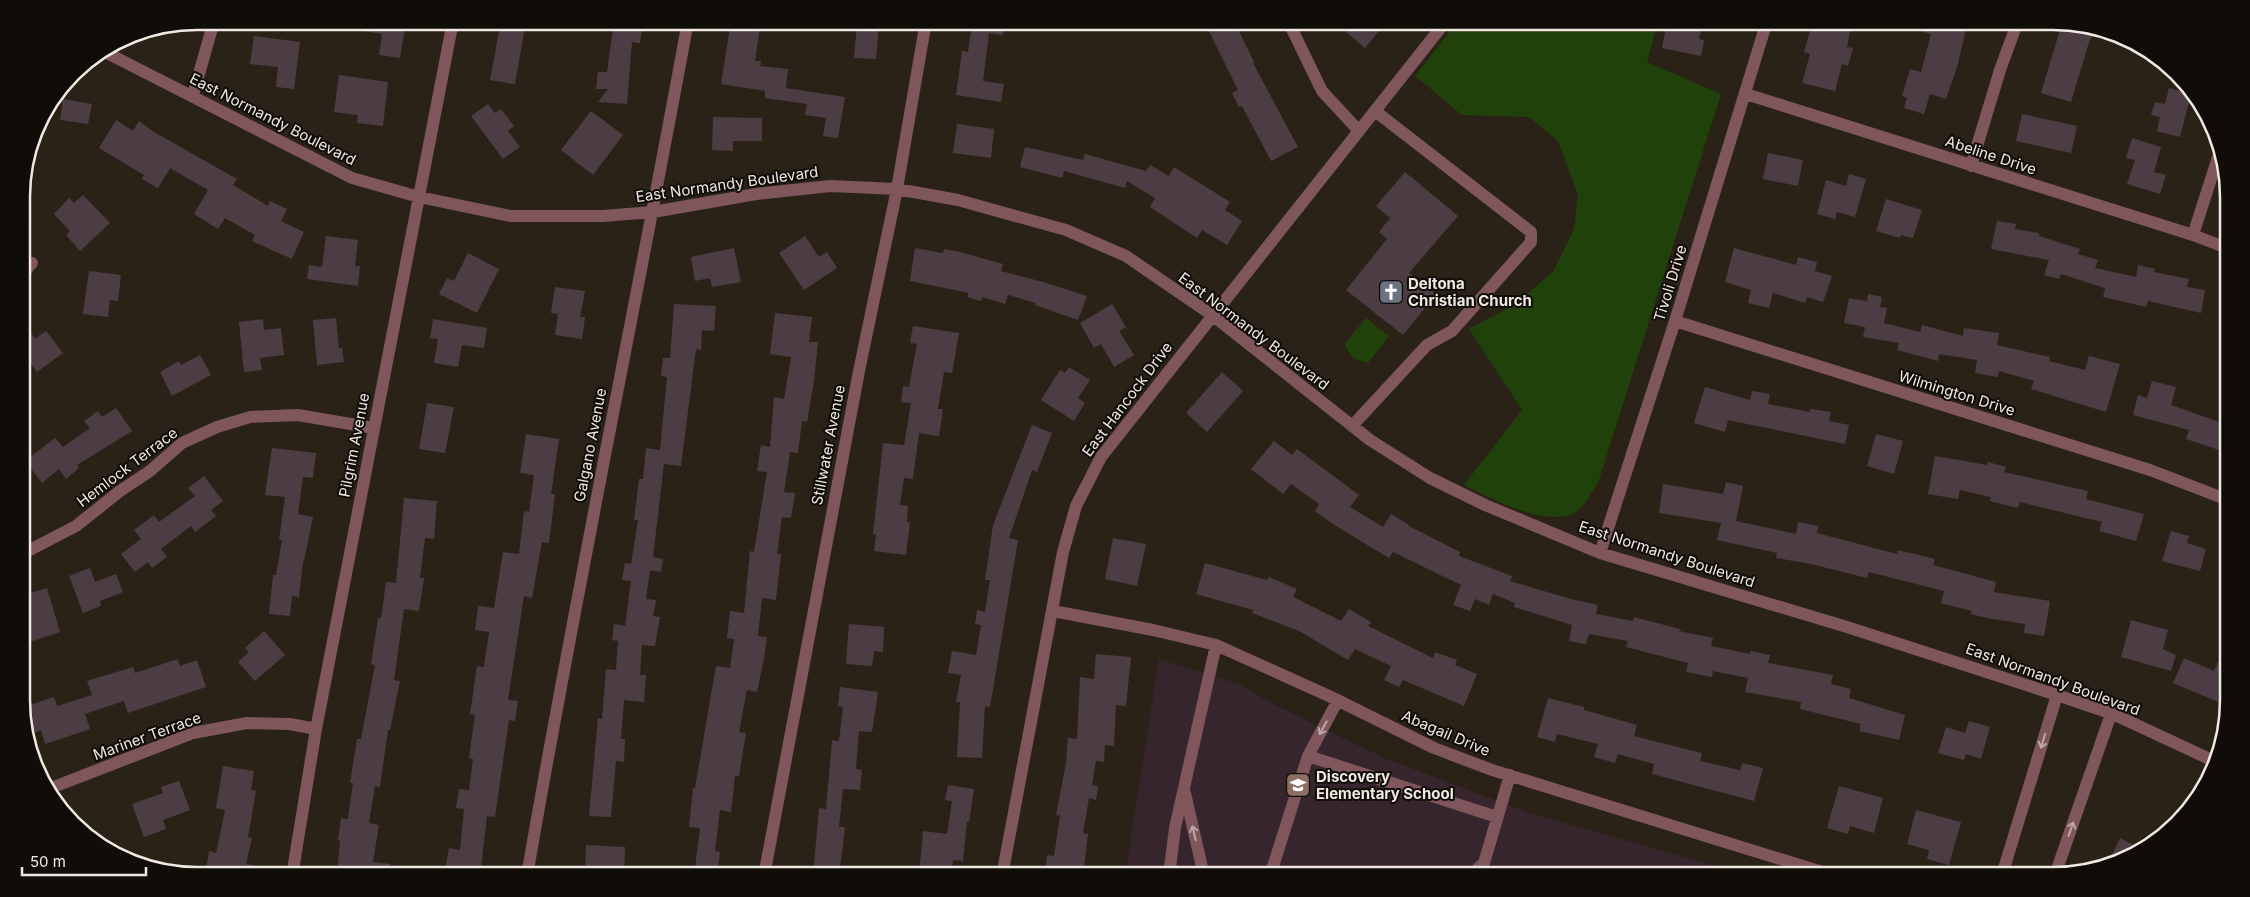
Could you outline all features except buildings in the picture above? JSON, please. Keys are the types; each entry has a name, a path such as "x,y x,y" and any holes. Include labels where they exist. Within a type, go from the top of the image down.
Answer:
{"street":[{"path":"193,95 211,30"},
{"name":"Pilgrim Avenue","path":"293,867 316,729 451,30"},
{"name":"Galgano Avenue","path":"529,867 600,479 653,212 686,30"},
{"name":"Stillwater Avenue","path":"766,867 859,371 897,189 924,30"},
{"path":"1292,30 1322,91 1359,131"},
{"name":"East Hancock Drive","path":"1004,867 1063,552 1076,506 1101,458 1439,30"},
{"name":"Tivoli Drive","path":"1600,553 1675,321 1764,30"},
{"path":"1971,166 2000,70 2015,30"},
{"name":"East Normandy Boulevard","path":"110,55 193,95 284,145 352,178 419,197 510,216 603,216 653,212 756,194 830,186 897,189 958,200 1066,230 1126,256 1212,315 1370,440 1449,488 1485,506 1600,553 1847,627 2058,695 2111,714 2209,759"},
{"name":"Abeline Drive","path":"1746,94 2193,235 2220,245"},
{"path":"1352,426 1428,345 1452,331 1531,242 1532,236 1531,232 1375,111"},
{"path":"2193,235 2216,163"},
{"name":"Wilmington Drive","path":"1675,321 2150,470 2220,497"},
{"name":"Hemlock Terrace","path":"30,549 76,526 120,491 150,471 182,443 217,426 250,418 298,415 374,428"},
{"name":"Abagail Drive","path":"1053,611 1153,630 1216,646 1338,700 1434,748 1510,775 1806,867"},
{"path":"1170,867 1175,828 1216,646"},
{"path":"2004,867 2058,695"},
{"path":"1273,867 1308,756 1338,700"},
{"path":"2057,867 2111,714"},
{"name":"Mariner Terrace","path":"54,787 193,733 248,723 290,724 316,729"},
{"path":"1308,756 1498,817"},
{"path":"1480,867 1484,863 1510,775"},
{"path":"1184,791 1202,867"}],"shaded area":[{"name":"Discovery Elementary School","path":"1159,659 1239,684 1271,703 1384,758 1529,813 1720,867 1126,867"}],"green space":[{"path":"1451,30 1656,30 1647,62 1721,94 1598,483 1580,509 1565,516 1536,515 1504,504 1464,485 1522,410 1469,329 1514,305 1553,272 1574,229 1578,195 1558,141 1529,117 1462,115 1415,76"},
{"path":"1366,318 1389,336 1368,363 1353,357 1345,343"}],"place":[{"name":"Deltona Christian Church","path":"1391,292"},
{"name":"Discovery Elementary School","path":"1298,785"}]}
